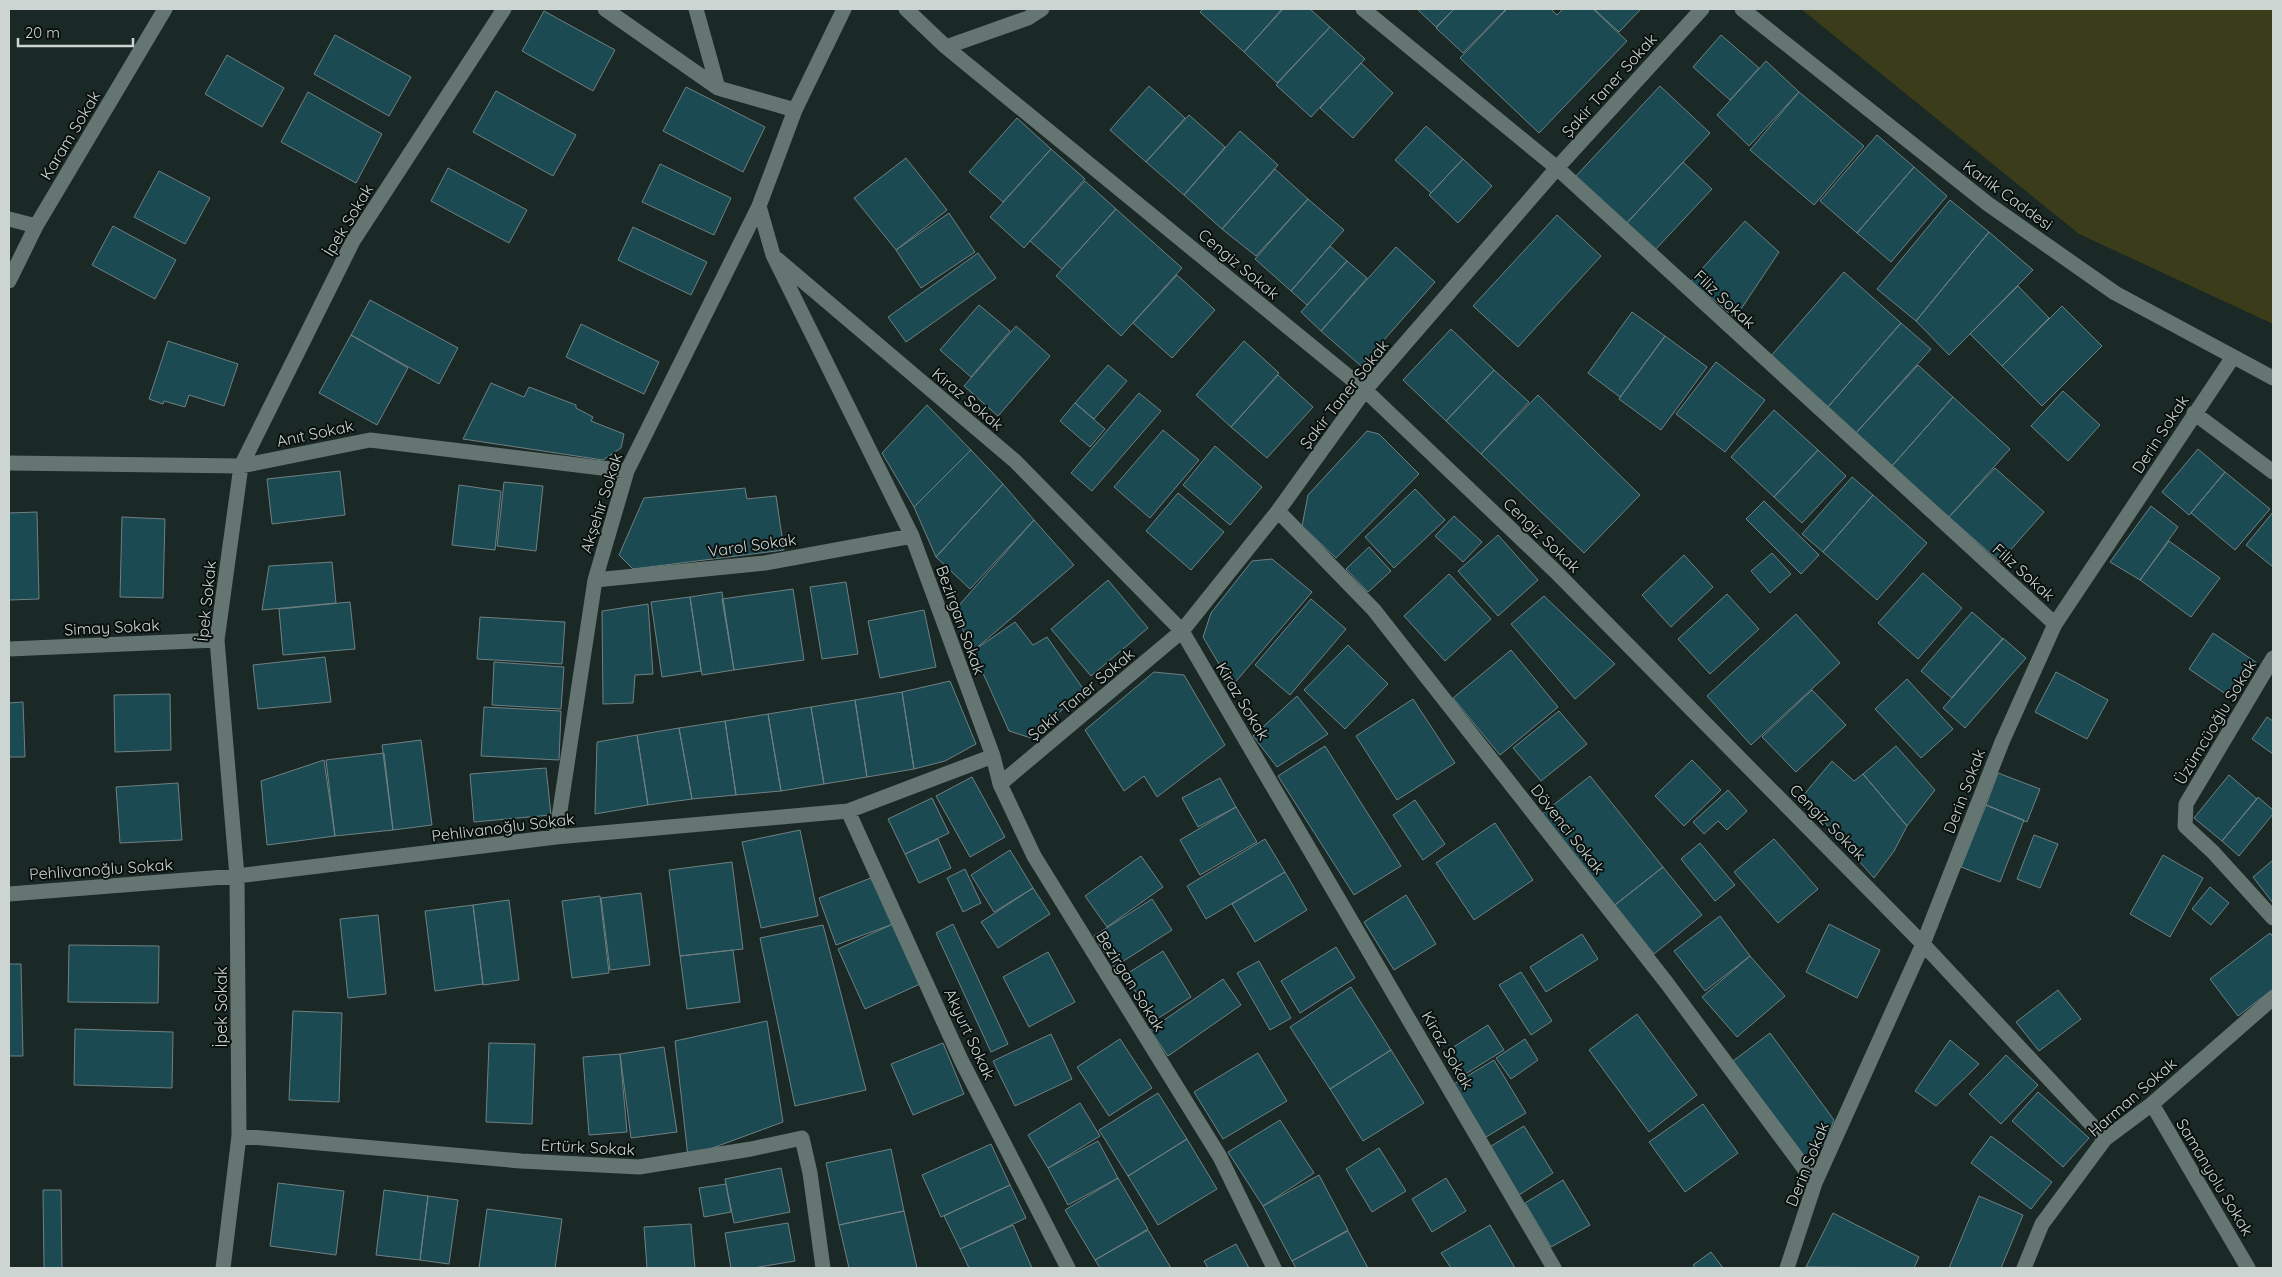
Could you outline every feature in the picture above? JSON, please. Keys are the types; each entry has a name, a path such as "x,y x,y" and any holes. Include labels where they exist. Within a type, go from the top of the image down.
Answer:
{"street":[{"name":"Karam Sokak","path":"9,281 36,226 165,9"},
{"name":"İpek Sokak","path":"222,1268 239,1136 237,876 217,640 241,466 353,241 504,9"},
{"path":"605,9 718,88 796,110"},
{"path":"696,9 718,88"},
{"path":"759,206 796,110 844,9"},
{"name":"Cengiz Sokak","path":"906,9 946,47 1365,390 1555,571 1923,944 2105,1140"},
{"path":"946,47 1028,18 1042,9"},
{"name":"Filiz Sokak","path":"1363,9 1557,168 2055,624"},
{"name":"Şakir Taner Sokak","path":"1000,784 1182,631 1278,511 1365,390 1557,168 1702,9"},
{"name":"Karlık Caddesi","path":"1742,9 1988,204 2115,293 2273,378"},
{"name":"Bezirgan Sokak","path":"759,206 773,255 912,536 993,756 1000,784 1034,856 1220,1157 1274,1268"},
{"name":"Akşehir Sokak","path":"556,837 595,580 626,471 759,206"},
{"path":"9,219 36,226"},
{"name":"Kiraz Sokak","path":"773,255 1015,461 1182,631 1554,1268"},
{"name":"Derin Sokak","path":"1787,1268 1815,1183 1923,944 2002,742 2055,624 2233,357"},
{"path":"2194,413 2273,472"},
{"name":"Anıt Sokak","path":"9,462 241,466 370,440 626,471"},
{"name":"Dövenci Sokak","path":"1278,511 1374,610 1666,982 1815,1183"},
{"name":"Varol Sokak","path":"595,580 765,563 912,536"},
{"name":"Simay Sokak","path":"9,649 217,640"},
{"name":"Üzümcüoğlu Sokak","path":"2273,658 2186,804 2185,826 2212,852 2273,918"},
{"name":"Pehlivanoğlu Sokak","path":"9,894 237,876 556,837 848,812 993,756"},
{"name":"Akyurt Sokak","path":"848,812 961,1060 1068,1268"},
{"name":"Harman Sokak","path":"2024,1268 2042,1224 2105,1140 2152,1104 2273,998"},
{"name":"Samanyolu Sokak","path":"2152,1104 2248,1268"},
{"name":"Ertürk Sokak","path":"239,1136 520,1161 639,1167 750,1149 802,1138 810,1173 824,1268"}],"green space":[{"path":"1801,9 2273,9 2273,324 2079,234"}],"building":[{"path":"1203,9 1282,9 1244,52 1200,12"},
{"path":"1283,9 1310,9 1330,27 1277,83 1244,52"},
{"path":"1417,9 1454,9 1436,27"},
{"path":"1454,9 1506,9 1463,53 1436,28"},
{"path":"1507,9 1551,9 1557,15 1563,9 1593,9 1627,41 1539,133 1460,58"},
{"path":"1594,9 1641,9 1619,32"},
{"path":"544,11 615,50 593,91 522,51"},
{"path":"1330,27 1365,59 1311,117 1276,85"},
{"path":"335,35 411,77 389,116 314,74"},
{"path":"1721,35 1759,68 1730,100 1693,67"},
{"path":"227,55 284,88 262,127 205,94"},
{"path":"1766,61 1799,92 1749,146 1717,115"},
{"path":"1361,63 1393,93 1353,138 1320,108"},
{"path":"1149,86 1185,118 1146,162 1110,130"},
{"path":"1660,86 1710,133 1626,224 1575,177"},
{"path":"686,87 765,127 743,172 663,131"},
{"path":"496,91 576,135 553,176 473,132"},
{"path":"308,92 382,134 356,183 281,142"},
{"path":"1799,92 1864,146 1814,205 1750,150"},
{"path":"1189,115 1225,147 1184,195 1146,162"},
{"path":"1017,118 1051,149 1003,202 969,172"},
{"path":"1426,126 1463,159 1431,193 1395,160"},
{"path":"1240,131 1278,165 1222,229 1184,195"},
{"path":"1877,135 1914,167 1857,233 1820,201"},
{"path":"1051,149 1085,179 1024,248 990,217"},
{"path":"906,158 947,210 896,250 854,198"},
{"path":"1463,159 1492,186 1458,223 1429,195"},
{"path":"1683,162 1712,189 1655,250 1626,224"},
{"path":"660,164 731,198 714,235 642,202"},
{"path":"1914,167 1947,196 1891,262 1857,233"},
{"path":"448,168 527,210 509,243 431,201"},
{"path":"1275,169 1308,199 1256,256 1222,229"},
{"path":"159,171 210,198 185,244 134,217"},
{"path":"1085,181 1116,209 1062,269 1030,241"},
{"path":"1308,199 1344,230 1291,291 1255,259"},
{"path":"1950,200 1989,232 1916,321 1877,289"},
{"path":"1116,209 1182,268 1121,336 1056,276"},
{"path":"949,213 975,252 921,288 896,250"},
{"path":"1557,215 1601,256 1518,347 1473,306"},
{"path":"1745,221 1779,252 1735,318 1691,281"},
{"path":"113,226 176,260 155,299 92,265"},
{"path":"633,227 707,262 691,295 618,260"},
{"path":"1989,232 2033,270 1949,355 1916,321"},
{"path":"1330,246 1347,261 1307,305 1291,291"},
{"path":"1396,247 1435,282 1361,366 1321,331"},
{"path":"978,253 996,278 906,342 888,317"},
{"path":"1347,261 1367,278 1321,331 1301,312"},
{"path":"1844,272 1901,323 1827,408 1770,357"},
{"path":"1177,275 1215,310 1172,358 1133,323"},
{"path":"2018,286 2049,318 2002,366 1970,334"},
{"path":"370,300 458,348 439,384 351,335"},
{"path":"979,305 1010,331 971,377 940,350"},
{"path":"2062,306 2102,346 2042,406 2002,366"},
{"path":"1632,312 1665,336 1620,397 1588,373"},
{"path":"1901,323 1931,349 1856,433 1827,408"},
{"path":"581,324 659,362 644,394 566,357"},
{"path":"1016,326 1050,356 998,416 964,386"},
{"path":"1451,329 1494,370 1446,421 1403,380"},
{"path":"351,335 408,368 377,425 319,393"},
{"path":"1665,336 1707,367 1661,430 1619,399"},
{"path":"168,341 238,364 224,406 189,395 185,407 164,401 163,404 149,399"},
{"path":"1244,341 1279,373 1231,427 1196,395"},
{"path":"1716,362 1765,400 1725,452 1676,414"},
{"path":"1108,365 1127,381 1094,419 1075,403"},
{"path":"1918,365 1953,397 1892,466 1856,433"},
{"path":"1494,370 1529,402 1481,454 1446,421"},
{"path":"1278,375 1313,407 1267,458 1231,427"},
{"path":"491,383 524,397 529,387 576,405 576,408 593,417 591,421 624,434 621,448 603,460 463,439"},
{"path":"2063,391 2100,425 2068,461 2031,426"},
{"path":"1139,393 1161,411 1092,491 1071,473"},
{"path":"1538,395 1640,495 1584,553 1481,454"},
{"path":"1953,397 2010,449 1949,517 1892,466"},
{"path":"1075,403 1105,429 1090,447 1060,421"},
{"path":"927,405 971,450 914,507 882,453"},
{"path":"1774,410 1818,450 1774,497 1731,457"},
{"path":"1163,430 1199,460 1150,518 1114,487"},
{"path":"1367,431 1379,434 1419,474 1336,558 1302,526 1308,495"},
{"path":"1215,446 1262,487 1230,525 1183,485"},
{"path":"2198,449 2225,472 2189,515 2162,492"},
{"path":"971,450 1003,484 936,557 914,507"},
{"path":"1818,450 1846,476 1802,523 1774,497"},
{"path":"1995,468 2044,512 2000,562 1949,517"},
{"path":"340,471 345,515 272,524 267,479"},
{"path":"2225,472 2270,509 2235,550 2191,513"},
{"path":"1852,477 1873,495 1823,552 1802,534"},
{"path":"504,482 543,486 536,551 497,546"},
{"path":"1003,484 1034,520 970,589 936,557"},
{"path":"459,485 501,491 495,550 452,545"},
{"path":"745,488 747,499 776,496 784,550 633,569 619,555 644,498"},
{"path":"1415,489 1445,520 1394,568 1365,537"},
{"path":"1178,493 1224,532 1191,570 1146,531"},
{"path":"1873,495 1927,543 1877,600 1823,552"},
{"path":"1764,501 1819,555 1801,574 1746,519"},
{"path":"2151,506 2178,527 2140,580 2110,562"},
{"path":"37,512 39,599 9,600 9,513"},
{"path":"2273,512 2273,567 2246,545"},
{"path":"1454,516 1482,542 1463,562 1435,536"},
{"path":"122,517 165,519 163,598 120,597"},
{"path":"1034,520 1074,565 973,651 954,611"},
{"path":"1498,535 1538,580 1498,616 1458,571"},
{"path":"2169,541 2220,578 2191,617 2140,580"},
{"path":"1369,547 1391,571 1368,592 1346,569"},
{"path":"1772,553 1791,574 1770,593 1751,571"},
{"path":"1684,555 1713,587 1671,627 1642,595"},
{"path":"1272,559 1312,592 1232,686 1203,637 1211,613 1252,561"},
{"path":"332,562 336,603 262,610 269,566"},
{"path":"1923,573 1962,608 1918,659 1878,623"},
{"path":"1449,574 1491,619 1445,661 1404,616"},
{"path":"1108,580 1148,628 1091,676 1051,629"},
{"path":"846,582 858,654 822,659 810,587"},
{"path":"793,589 804,660 734,670 722,599"},
{"path":"722,592 734,670 702,675 690,597"},
{"path":"1727,594 1759,629 1710,674 1678,639"},
{"path":"1544,596 1615,664 1575,699 1511,624"},
{"path":"690,597 701,671 662,677 651,602"},
{"path":"1311,599 1346,629 1290,695 1255,665"},
{"path":"350,602 355,649 283,655 279,609"},
{"path":"648,604 653,674 635,675 633,703 603,704 602,611"},
{"path":"924,610 936,667 880,678 868,621"},
{"path":"1972,612 2003,639 1952,698 1921,671"},
{"path":"1796,614 1840,663 1751,745 1707,696"},
{"path":"480,617 565,622 562,664 477,659"},
{"path":"1015,622 1033,645 1047,637 1084,690 1031,738 1009,731 973,651"},
{"path":"2213,633 2257,663 2233,699 2189,669"},
{"path":"2003,638 2026,658 1965,728 1943,708"},
{"path":"1348,645 1388,684 1345,729 1304,690"},
{"path":"1511,650 1558,707 1500,755 1453,698"},
{"path":"325,657 331,702 258,709 253,665"},
{"path":"494,662 564,667 561,709 492,705"},
{"path":"1154,672 1184,675 1225,745 1157,797 1144,776 1124,791 1085,730"},
{"path":"2056,672 2108,700 2087,739 2035,712"},
{"path":"1907,679 1953,729 1921,758 1875,709"},
{"path":"950,681 976,744 945,761 914,769 902,692"},
{"path":"1812,690 1846,725 1796,772 1762,737"},
{"path":"902,692 914,769 867,777 855,700"},
{"path":"170,694 171,750 115,752 114,695"},
{"path":"1297,696 1328,734 1277,767 1253,736"},
{"path":"1413,699 1455,763 1397,800 1356,736"},
{"path":"855,700 867,777 824,784 811,707"},
{"path":"23,702 25,757 9,757 9,703"},
{"path":"484,707 561,711 559,760 481,756"},
{"path":"811,707 824,784 781,791 768,714"},
{"path":"1559,711 1587,744 1541,781 1513,748"},
{"path":"768,714 781,791 736,795 725,721"},
{"path":"2267,717 2273,721 2273,754 2252,739"},
{"path":"725,721 736,795 692,799 679,728"},
{"path":"679,728 692,799 648,805 637,735"},
{"path":"637,735 648,805 595,814 597,742"},
{"path":"421,740 432,825 393,830 382,745"},
{"path":"1325,746 1401,866 1354,895 1278,776"},
{"path":"1896,746 1935,790 1907,826 1863,774"},
{"path":"384,753 393,830 335,836 326,760"},
{"path":"324,760 335,836 267,845 261,781"},
{"path":"1692,760 1721,790 1684,826 1655,796"},
{"path":"1832,761 1854,781 1863,774 1907,826 1894,851 1874,878 1802,797"},
{"path":"546,768 551,815 474,822 470,774"},
{"path":"1998,773 2040,789 2027,822 1986,805"},
{"path":"2229,775 2257,799 2222,841 2194,818"},
{"path":"1590,776 1663,867 1615,905 1542,814"},
{"path":"972,777 1005,837 970,857 936,796"},
{"path":"1220,778 1236,807 1198,827 1182,798"},
{"path":"178,783 182,840 120,843 116,787"},
{"path":"1728,790 1747,811 1727,830 1718,821 1704,834 1693,822"},
{"path":"2258,797 2273,810 2273,814 2239,856 2222,841"},
{"path":"932,798 949,833 905,854 888,819"},
{"path":"1415,800 1445,844 1423,860 1393,815"},
{"path":"1986,805 2024,820 2000,882 1961,867"},
{"path":"1236,807 1257,842 1200,875 1180,840"},
{"path":"1495,823 1533,880 1474,920 1436,863"},
{"path":"800,830 818,916 761,928 742,842"},
{"path":"2034,835 2058,844 2040,888 2017,879"},
{"path":"938,839 951,868 919,883 905,854"},
{"path":"1265,839 1285,872 1206,919 1187,886"},
{"path":"1774,839 1818,889 1778,923 1734,872"},
{"path":"1700,843 1735,885 1715,901 1681,859"},
{"path":"1010,850 1033,888 994,912 971,875"},
{"path":"2163,855 2203,878 2170,937 2130,914"},
{"path":"1141,856 1163,887 1107,927 1085,896"},
{"path":"2273,860 2273,903 2253,877"},
{"path":"732,862 743,949 680,956 669,870"},
{"path":"1663,867 1702,915 1654,954 1615,905"},
{"path":"965,869 981,903 963,912 947,878"},
{"path":"1285,872 1307,910 1255,942 1232,904"},
{"path":"876,876 893,924 836,945 819,898"},
{"path":"2210,887 2229,903 2211,925 2192,909"},
{"path":"1033,888 1050,914 998,948 981,922"},
{"path":"641,893 650,965 610,970 601,898"},
{"path":"1406,895 1436,944 1394,970 1364,922"},
{"path":"600,896 609,973 572,978 562,901"},
{"path":"1152,899 1172,930 1114,967 1094,936"},
{"path":"509,900 519,980 483,985 473,905"},
{"path":"473,905 483,984 435,991 425,911"},
{"path":"378,915 386,994 348,998 340,919"},
{"path":"1720,916 1750,956 1705,991 1674,951"},
{"path":"893,924 920,984 865,1009 838,949"},
{"path":"953,924 1008,1044 991,1052 936,933"},
{"path":"1829,924 1880,950 1857,998 1806,972"},
{"path":"823,925 866,1090 795,1106 760,938"},
{"path":"2270,933 2273,937 2273,989 2238,1016 2210,979"},
{"path":"1582,934 1598,959 1546,992 1530,967"},
{"path":"69,945 159,946 158,1003 68,1002"},
{"path":"1336,947 1355,978 1300,1013 1281,981"},
{"path":"733,950 740,1002 687,1009 680,956"},
{"path":"1163,951 1191,997 1154,1021 1125,975"},
{"path":"1048,952 1075,1002 1029,1027 1003,977"},
{"path":"1750,956 1785,996 1737,1037 1702,997"},
{"path":"1259,961 1291,1018 1270,1030 1237,973"},
{"path":"9,964 21,964 23,1056 9,1056"},
{"path":"1521,972 1552,1021 1531,1035 1499,985"},
{"path":"1223,979 1241,1005 1168,1056 1150,1030"},
{"path":"1351,987 1391,1050 1330,1089 1290,1027"},
{"path":"2058,990 2081,1019 2039,1051 2016,1022"},
{"path":"293,1011 342,1013 339,1102 289,1100"},
{"path":"1637,1014 1697,1095 1649,1132 1589,1050"},
{"path":"767,1021 783,1122 688,1157 675,1041"},
{"path":"1488,1025 1504,1050 1459,1078 1444,1053"},
{"path":"75,1029 173,1032 172,1088 74,1085"},
{"path":"1770,1033 1834,1120 1825,1143 1806,1158 1733,1061"},
{"path":"1051,1034 1072,1079 1015,1106 993,1061"},
{"path":"1120,1039 1152,1088 1109,1116 1077,1067"},
{"path":"1525,1039 1538,1060 1511,1079 1496,1058"},
{"path":"1950,1040 1979,1064 1936,1106 1915,1091"},
{"path":"489,1043 535,1044 532,1124 486,1122"},
{"path":"943,1043 964,1094 913,1115 891,1064"},
{"path":"664,1047 677,1132 631,1138 620,1054"},
{"path":"1391,1050 1424,1103 1363,1141 1330,1089"},
{"path":"1258,1053 1287,1101 1223,1139 1194,1092"},
{"path":"620,1054 627,1132 589,1135 583,1057"},
{"path":"2006,1055 2038,1085 2001,1124 1969,1094"},
{"path":"1494,1060 1526,1113 1486,1137 1454,1084"},
{"path":"2038,1092 2089,1138 2063,1167 2012,1121"},
{"path":"1158,1093 1187,1139 1128,1176 1099,1130"},
{"path":"1080,1103 1100,1136 1048,1168 1028,1135"},
{"path":"1703,1104 1738,1153 1685,1192 1649,1142"},
{"path":"1280,1120 1314,1173 1263,1206 1228,1152"},
{"path":"1524,1126 1553,1173 1519,1195 1488,1148"},
{"path":"1991,1136 2052,1182 2031,1209 1971,1163"},
{"path":"1187,1139 1217,1189 1158,1225 1128,1176"},
{"path":"1098,1141 1118,1178 1068,1205 1048,1168"},
{"path":"991,1144 1010,1185 941,1217 922,1175"},
{"path":"1379,1148 1406,1191 1372,1212 1346,1169"},
{"path":"891,1149 904,1211 839,1225 826,1163"},
{"path":"781,1168 790,1212 734,1223 725,1179"},
{"path":"1319,1175 1348,1230 1292,1261 1263,1206"},
{"path":"1118,1178 1148,1229 1095,1260 1065,1210"},
{"path":"1446,1178 1466,1211 1432,1232 1412,1199"},
{"path":"1563,1180 1590,1225 1551,1247 1525,1203"},
{"path":"278,1183 344,1191 336,1255 270,1246"},
{"path":"726,1184 731,1212 704,1217 699,1188"},
{"path":"1010,1185 1026,1218 960,1249 944,1216"},
{"path":"43,1190 61,1190 62,1268 44,1268"},
{"path":"384,1190 428,1196 420,1260 376,1255"},
{"path":"428,1196 458,1200 449,1264 420,1260"},
{"path":"1979,1196 2023,1215 2001,1268 1949,1268"},
{"path":"487,1209 562,1219 555,1268 479,1268"},
{"path":"904,1211 917,1268 849,1268 839,1225"},
{"path":"1833,1213 1919,1257 1914,1268 1806,1267"},
{"path":"788,1223 795,1261 753,1268 731,1268 725,1233"},
{"path":"691,1224 695,1268 647,1268 644,1227"},
{"path":"1013,1225 1032,1268 969,1268 960,1249"},
{"path":"1490,1225 1515,1268 1451,1268 1441,1253"},
{"path":"1148,1230 1171,1268 1100,1268 1095,1260"},
{"path":"1348,1231 1368,1268 1296,1268 1292,1261"},
{"path":"1236,1244 1249,1268 1208,1268 1204,1261"},
{"path":"1711,1252 1723,1268 1695,1268 1693,1265"}]}
